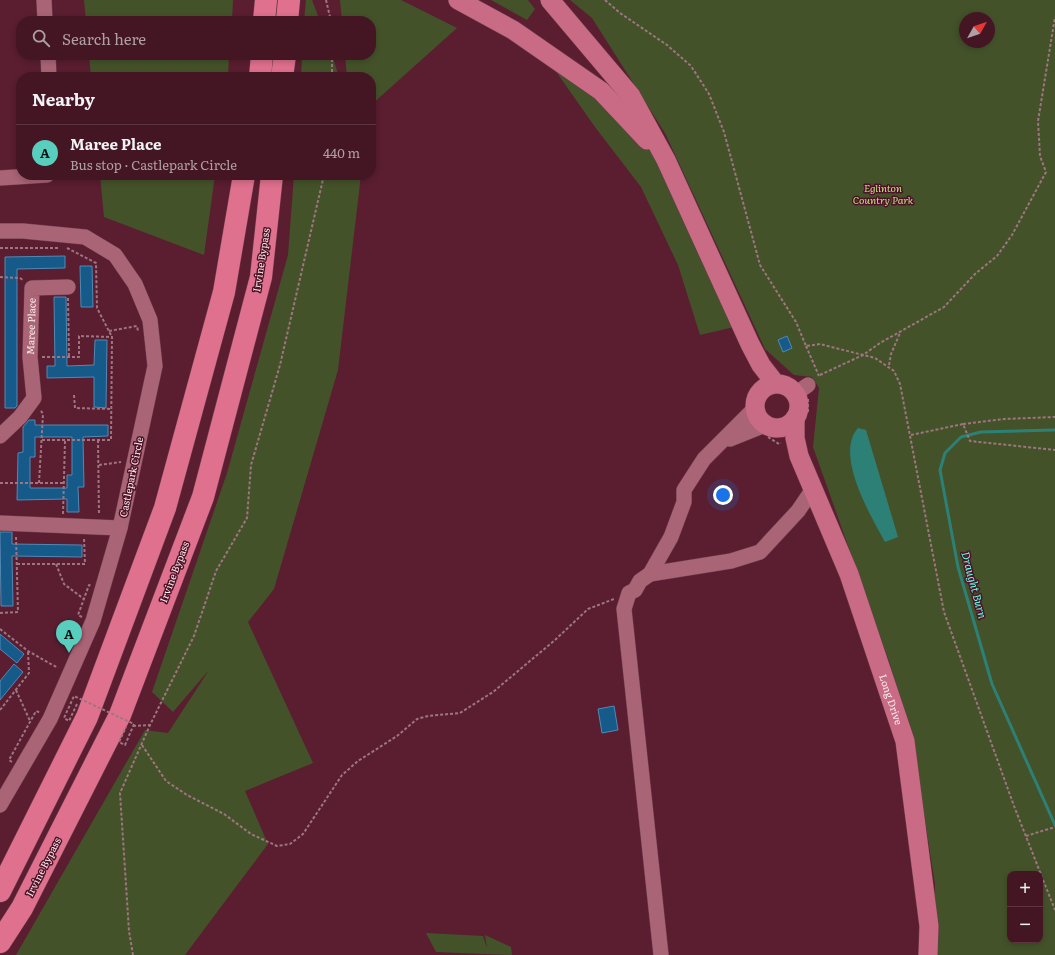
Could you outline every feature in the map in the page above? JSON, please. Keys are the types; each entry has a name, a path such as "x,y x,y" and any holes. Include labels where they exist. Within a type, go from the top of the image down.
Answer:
{"highway":[{"path":"264,16 266,0"},
{"path":"287,16 289,0"},
{"path":"260,72 262,60"},
{"path":"283,72 284,60"},
{"path":"0,891 87,717 165,508 224,292 243,180"},
{"name":"Irvine Bypass","path":"0,942 22,908 120,715 203,497 261,277 271,180"}],"main road":[{"path":"458,0 513,30 600,91 666,160"},
{"path":"550,0 631,96 666,160 750,344 761,365 775,383"},
{"path":"750,344 756,415 770,426 786,425 795,418 802,389 775,383 765,386 756,401"},
{"name":"Long Drive","path":"795,418 795,438 799,456 849,574 905,741 929,926 928,955"},
{"name":"Long Drive","path":"770,426 799,456"}],"street":[{"path":"44,0 45,16"},
{"path":"48,60 49,72"},
{"path":"0,178 16,177"},
{"name":"Castlepark Circle","path":"0,231 23,231 85,237 115,255 135,284 150,320 155,366 120,528 93,621 50,719 0,804"},
{"name":"Maree Place","path":"34,398 30,358 32,288 68,287"},
{"path":"0,436 20,417 34,398"},
{"path":"661,955 624,609 629,593 635,590 640,581 650,574 671,537 684,502 684,490 704,459 722,443 756,401"},
{"path":"722,443 747,430 770,426"},
{"path":"650,574 731,561 760,552 794,516 813,489"},
{"path":"0,523 120,528"}],"path":[{"path":"326,0 330,16"},
{"path":"606,0 620,13 667,45 691,66 709,94 724,132 760,265 796,322 806,346 820,344 875,358 888,365 894,371 900,384 911,435 944,612 1026,836 1055,910"},
{"path":"820,375 863,355 944,306 975,274 997,256 1012,235 1046,172 1040,156 1038,121 1055,17"},
{"path":"332,60 332,72"},
{"path":"133,955 129,931 120,793 150,725 194,636 216,571 247,518 251,465 280,365 323,180"},
{"path":"0,248 66,248 96,263 97,308 112,337 111,440 42,440"},
{"path":"0,277 20,278 32,288"},
{"path":"68,287 69,357"},
{"path":"110,331 137,326 139,338 152,336"},
{"path":"888,365 891,354 901,332"},
{"path":"30,358 79,357 79,336 112,337"},
{"path":"74,395 75,408 112,409"},
{"path":"34,398 43,414 39,483"},
{"path":"911,435 963,424 1004,419 1055,417"},
{"path":"963,424 970,441 1055,450"},
{"path":"63,526 65,440"},
{"path":"98,440 99,527"},
{"path":"99,465 123,462"},
{"path":"0,483 63,483"},
{"path":"0,613 18,612 15,523"},
{"path":"17,564 85,564 83,526"},
{"path":"56,564 64,584 84,599"},
{"path":"142,745 166,781 187,795 224,814 251,834 277,846 290,844 303,834 342,775 358,761 396,736 417,719 428,716 460,713 493,692 555,640 588,609 629,593"},
{"path":"0,629 28,651 70,675"},
{"path":"0,710 29,673 28,651"},
{"path":"16,690 30,721"},
{"path":"77,704 69,721 64,718 74,696 134,724 125,745 119,742 126,727 150,725"},
{"path":"1026,836 1055,827"}],"green space":[{"path":"84,0 233,0 232,16 86,16"},
{"path":"306,0 312,0 318,16 304,16"},
{"path":"340,0 401,0 457,28 376,101 376,72 347,72 345,60 376,60 376,16 342,16"},
{"path":"491,0 528,0 535,9 527,20"},
{"name":"Eglinton Country Park","path":"570,0 1055,0 1055,955 935,955 935,884 915,757 890,664 813,447 819,388 812,377 794,375 765,349 665,133 592,18"},
{"path":"89,60 229,60 228,72 91,72"},
{"path":"302,60 334,60 337,72 301,72"},
{"path":"566,67 643,136 677,183 734,327 700,335 678,265 641,187 595,127 555,70"},
{"path":"100,180 214,180 204,255 104,217"},
{"path":"294,180 360,180 338,370 274,589 248,622 313,763 245,791 268,844 185,955 16,955 145,730 168,733 209,670 173,712 152,692 227,473 288,255"},
{"path":"426,933 483,936 487,948 485,935 511,947 512,955 436,952"}],"shaded area":[{"path":"858,428 866,430 898,537 885,542 864,502 852,469 850,454 852,440"}],"building":[{"path":"65,256 65,268 17,269 17,406 15,408 5,408 5,257"},
{"path":"80,266 92,266 93,307 81,307"},
{"path":"54,297 66,297 67,366 94,365 95,340 107,340 106,408 94,407 94,377 47,378 47,366 55,366"},
{"path":"787,336 792,348 783,352 778,340"},
{"path":"29,420 35,420 35,425 108,425 108,436 83,437 84,487 78,487 79,512 67,512 67,499 17,500 18,453 23,452 23,427","holes":["35,437 72,437 72,475 67,475 67,488 30,488 30,457 35,457"]},
{"path":"0,532 12,532 12,544 82,545 82,557 12,556 13,606 1,606"},
{"path":"0,634 24,654 17,663 0,649"},
{"path":"14,664 23,672 0,700 0,681"},
{"path":"614,706 618,730 602,733 598,709"}],"waterway":[{"name":"Draught Burn","path":"1055,430 981,432 961,437 945,453 940,470 958,567 992,684 1055,825"}],"place":[{"name":"Maree Place","path":"69,653"}]}
